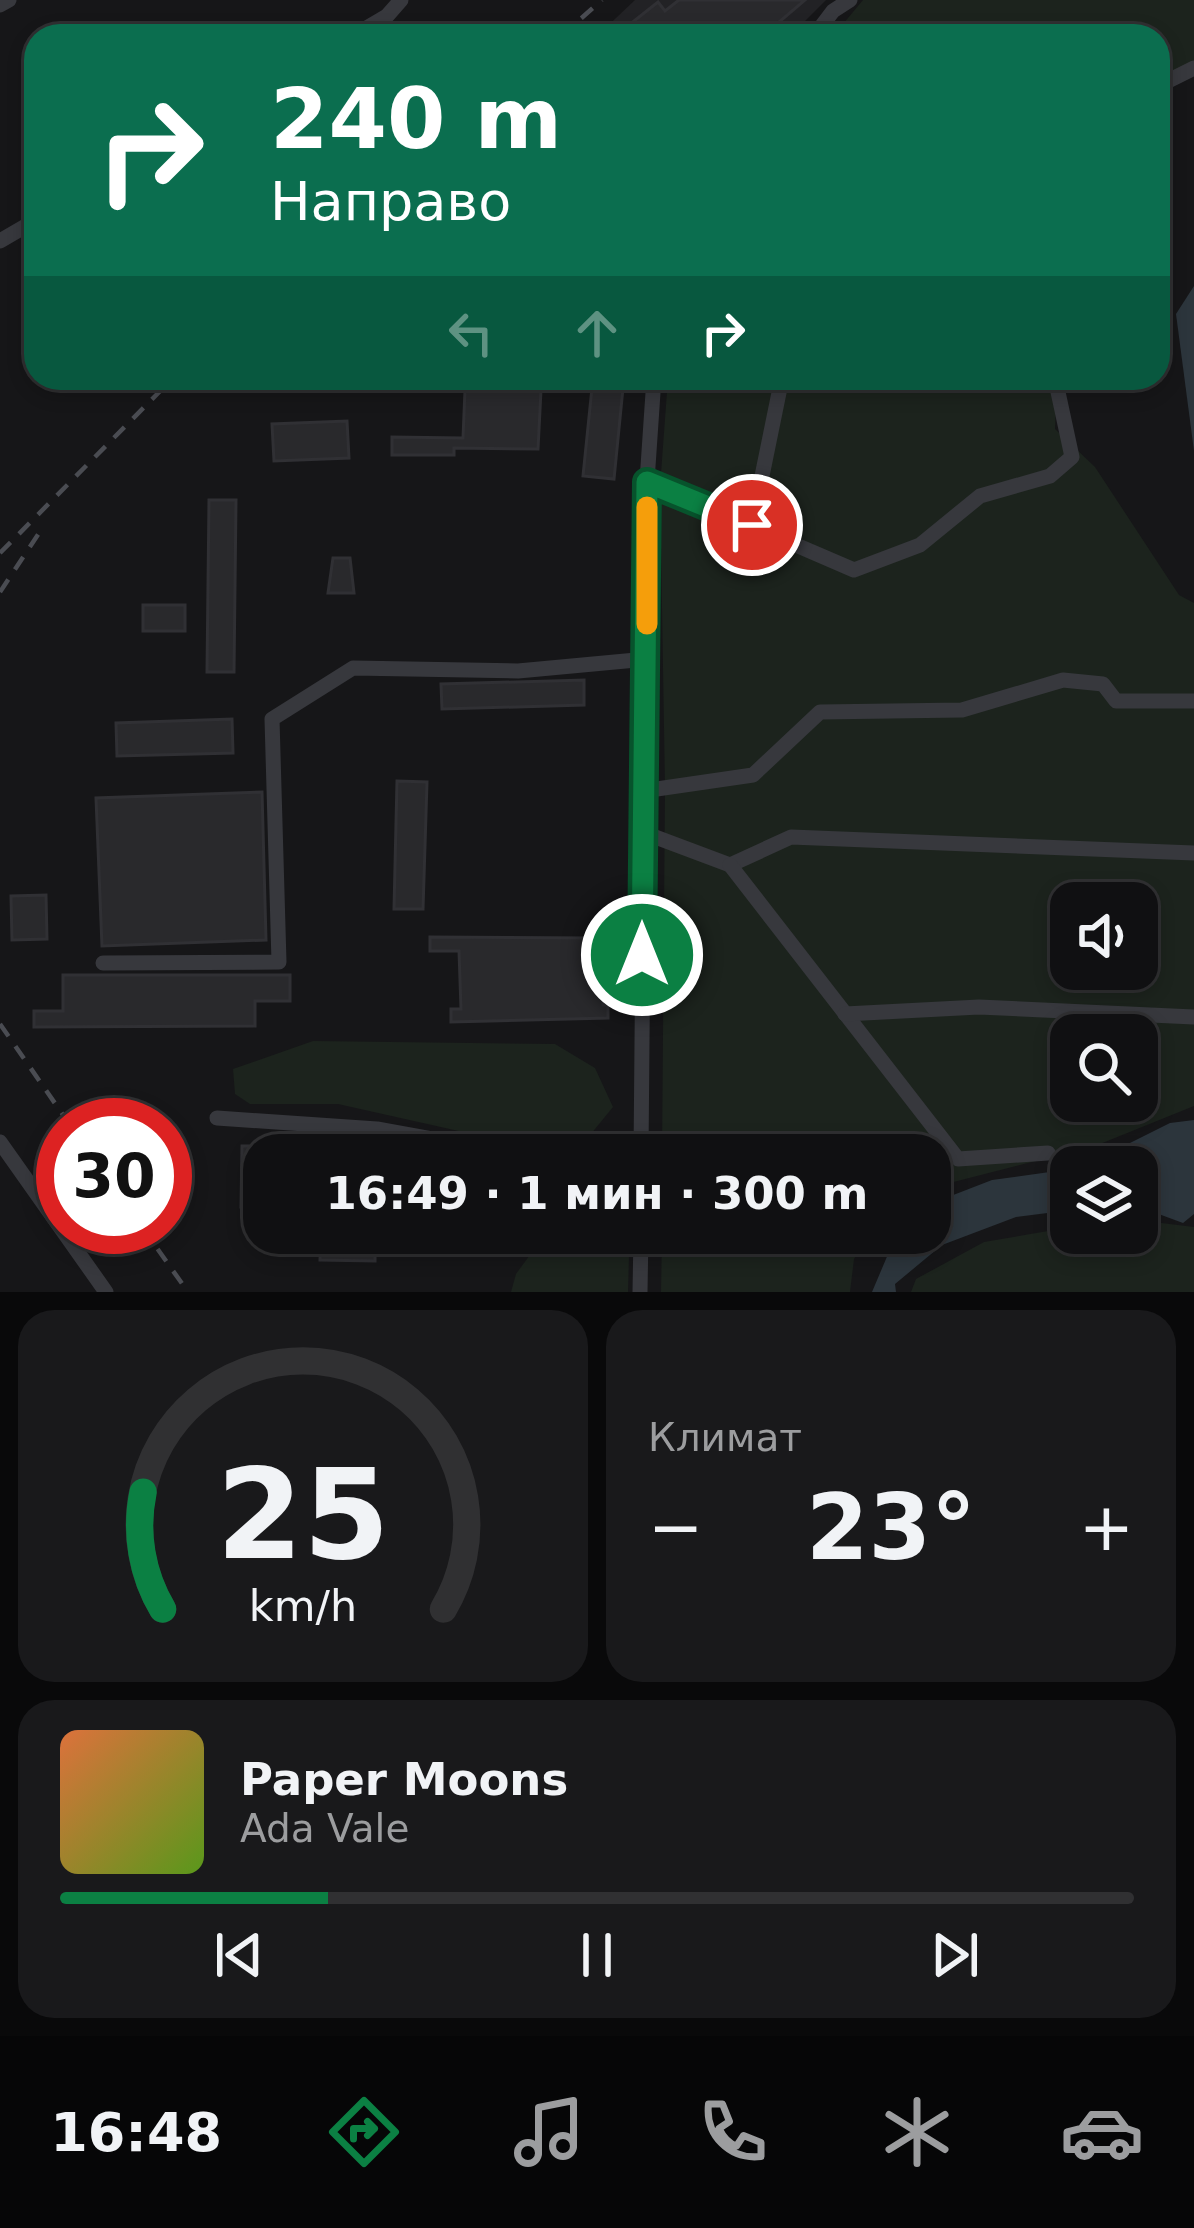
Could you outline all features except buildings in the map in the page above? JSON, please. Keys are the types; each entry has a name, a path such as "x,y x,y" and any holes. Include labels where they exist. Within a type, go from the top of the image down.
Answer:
{"street":[{"path":"0,5 9,0"},
{"path":"373,24 401,0"},
{"path":"823,24 850,0"},
{"path":"641,1134 647,482 653,390"},
{"path":"752,525 780,390"},
{"path":"647,482 854,570 920,545 980,496 1049,476 1072,457 1058,390"},
{"path":"104,963 279,962 272,719 353,668 518,671 647,659"},
{"path":"643,791 753,775 820,712 962,710 1063,680 1103,684 1116,701 1194,701"},
{"path":"642,832 730,865 958,1159 1048,1153"},
{"path":"730,865 790,837 1194,854"},
{"path":"845,1013 979,1007 1194,1017"},
{"path":"217,1118 404,1134"},
{"path":"0,1142 106,1292"},
{"path":"640,1254 640,1292"}],"shaded area":[{"path":"635,0 826,0 802,24 610,24"},
{"path":"863,0 1194,0 1194,65 1170,74 1170,24 843,24"},
{"path":"1194,286 1194,451 1176,314"},
{"path":"667,390 1057,390 1055,429 1095,467 1179,595 1194,603 1194,1106 1158,1121 1158,1014 1050,1014 1050,1122 1154,1122 1095,1146 1050,1146 1050,1157 951,1183 951,1134 662,1134 665,788 660,487"},
{"path":"313,1041 555,1044 595,1068 613,1107 591,1134 472,1134 338,1104 250,1104 235,1094 233,1069"},
{"path":"1194,1120 1194,1214 1183,1223 1158,1214 1158,1146 1124,1146 1170,1123"},
{"path":"1050,1172 1050,1213 1016,1217 951,1242 951,1196 992,1180"},
{"path":"1158,1223 1194,1227 1194,1292 911,1292 916,1279 984,1242 1050,1231 1050,1254 1158,1254"},
{"path":"531,1254 629,1256 628,1292 511,1292 516,1274"},
{"path":"662,1254 857,1254 850,1292 661,1292"},
{"path":"888,1254 931,1254 895,1284 896,1292 872,1292"}],"railway":[{"path":"575,24 602,0"},
{"path":"0,553 161,390"},
{"path":"0,592 43,527"},
{"path":"0,1024 51,1098"},
{"path":"161,1254 188,1292"}],"slow traffic":[{"path":"647,507 647,624"}],"route":[{"path":"642,955 647,482 752,525"}]}
